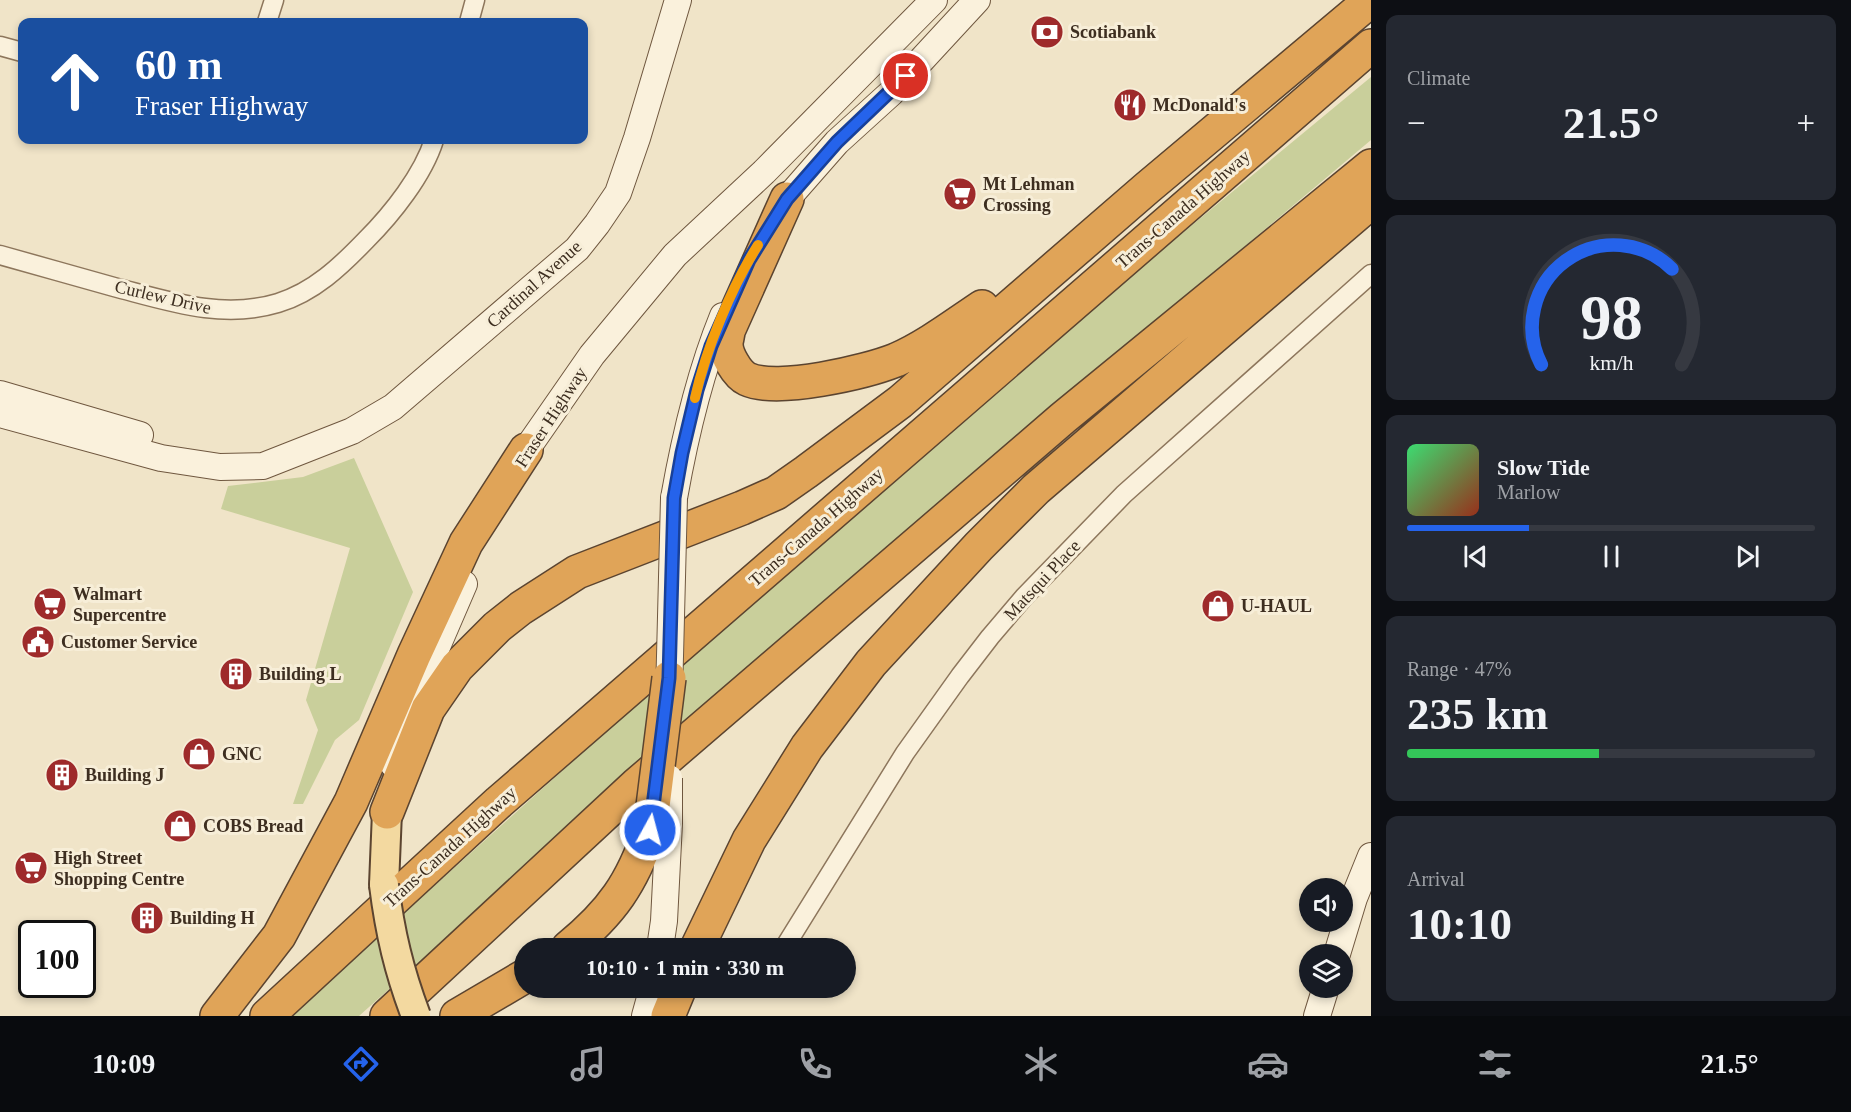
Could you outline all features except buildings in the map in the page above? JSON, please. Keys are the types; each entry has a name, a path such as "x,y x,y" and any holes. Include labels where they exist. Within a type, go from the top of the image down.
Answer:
{"highway":[{"path":"387,812 428,709 457,666 497,627 521,608 577,572 683,532 776,493 900,402 1147,188 1371,0"},
{"name":"Trans-Canada Highway","path":"267,1016 499,802 1371,46"},
{"path":"387,1016 636,785 1063,418 1371,166"},
{"path":"787,199 728,331 726,347 737,370 747,379 763,382 819,380 850,375 897,359 948,330 997,297 1147,188"},
{"path":"702,938 749,840 807,747 871,663 979,546 1036,489 1371,202"},
{"path":"217,1016 279,936 351,802 414,655 466,543 526,450"},
{"path":"581,938 591,930 619,897 660,826 669,678"},
{"path":"457,1016 514,982"},
{"path":"668,1016 675,998"}],"main road":[{"name":"Cardinal Avenue","path":"0,414 161,458 220,467 263,466 352,431 393,407 576,249 618,193 637,138 678,0"},
{"name":"Fraser Highway","path":"416,1016 395,952 384,885 387,812 392,766 402,728 476,556 526,450 592,355 675,255 764,172 934,0"},
{"path":"669,678 674,498 682,453 697,390 711,346 749,260 787,199 837,142 891,93 977,0"},
{"name":"Cardinal Avenue","path":"0,394 166,442 223,453 301,452"},
{"path":"660,826 669,852 661,938"},
{"path":"1340,944 1354,898 1371,856"},
{"path":"645,1016 650,998"},
{"path":"1317,1016 1323,998"}],"street":[{"path":"268,18 274,0"},
{"path":"470,18 475,0"},
{"path":"0,45 18,51"},
{"name":"Curlew Drive","path":"0,255 186,306 231,311 278,303 309,290 342,266 410,187 432,144"},
{"name":"Matsqui Place","path":"790,938 905,753 984,645 1024,597 1124,494 1371,274"}],"green space":[{"path":"1371,77 1371,140 1105,364 638,766 359,1016 292,1016 651,691 1064,331"},
{"path":"354,458 413,592 359,720 335,740 303,804 293,804 318,730 306,700 350,548 221,509 228,486 303,477"}],"slow traffic":[{"path":"695,398 711,346 727,307 758,245"}],"place":[{"name":"Scotiabank","path":"1047,32"},
{"name":"McDonald's","path":"1130,105"},
{"name":"Mt Lehman Crossing","path":"960,194"},
{"name":"Walmart Supercentre","path":"50,604"},
{"name":"U-HAUL","path":"1218,606"},
{"name":"Customer Service","path":"38,642"},
{"name":"Building L","path":"236,674"},
{"name":"GNC","path":"199,754"},
{"name":"Building J","path":"62,775"},
{"name":"COBS Bread","path":"180,826"},
{"name":"High Street Shopping Centre","path":"31,868"},
{"name":"Building H","path":"147,918"}],"route":[{"path":"650,830 669,678 674,498 697,390 711,346 749,260 787,199 837,142 891,93 906,76"}]}
